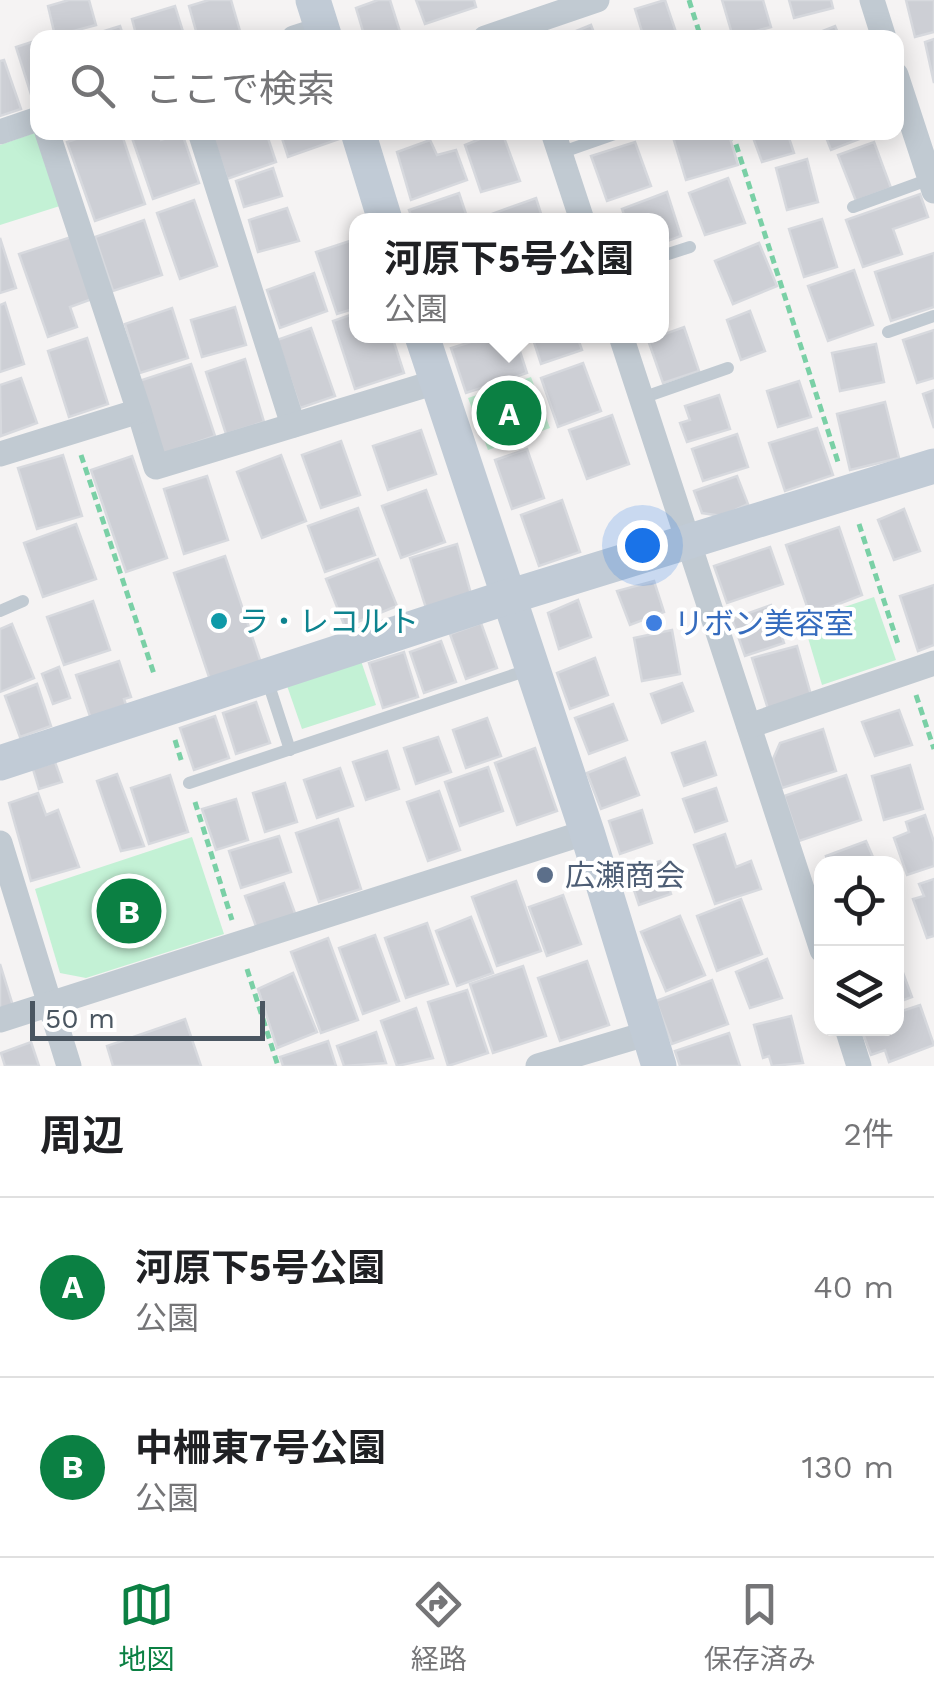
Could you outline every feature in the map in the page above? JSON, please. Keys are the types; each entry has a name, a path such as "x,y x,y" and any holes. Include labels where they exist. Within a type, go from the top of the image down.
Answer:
{"street":[{"path":"516,21 597,0"},
{"path":"872,0 881,30"},
{"path":"904,99 932,185"},
{"path":"0,132 30,122"},
{"path":"50,140 156,467 436,382"},
{"path":"203,140 293,426"},
{"path":"360,140 383,213"},
{"path":"557,143 580,213"},
{"path":"424,343 588,832 654,1050 538,1066"},
{"path":"623,343 821,946"},
{"path":"0,454 139,411"},
{"path":"0,762 508,597 934,466"},
{"path":"749,726 934,663"},
{"path":"0,1020 588,832"},
{"path":"0,844 69,1066"},
{"path":"850,1036 859,1066"}],"lane":[{"path":"854,207 932,185"},
{"path":"669,254 690,247"},
{"path":"888,332 934,316"},
{"path":"642,398 728,368"},
{"path":"0,611 23,601"},
{"path":"189,783 532,669"},
{"path":"266,676 290,750"}],"path":[{"path":"689,0 698,30"},
{"path":"735,140 934,749"},
{"path":"74,432 278,1066"}],"green space":[{"path":"30,134 30,140 40,140 63,205 0,225 0,145"},
{"path":"531,377 550,428 488,450 468,398"},
{"path":"874,597 896,660 822,685 803,621"},
{"path":"359,655 376,705 302,729 285,680"},
{"path":"192,837 224,934 86,978 60,973 35,889"}],"building":[{"path":"89,0 96,25 54,30 48,6"},
{"path":"209,0 231,0 240,30 196,30 189,6"},
{"path":"390,0 399,30 363,30 356,8"},
{"path":"416,0 474,0 476,7 425,24"},
{"path":"665,0 675,30 642,30 635,9"},
{"path":"722,0 763,0 771,27 731,30"},
{"path":"789,0 831,0 833,8 794,18"},
{"path":"906,0 934,0 934,32 915,37"},
{"path":"175,6 182,30 135,30 132,19"},
{"path":"934,39 934,83 925,42"},
{"path":"30,43 30,91 16,47"},
{"path":"4,60 21,109 0,116 0,61"},
{"path":"124,140 145,204 95,221 67,142"},
{"path":"133,140 184,140 199,183 153,199"},
{"path":"214,140 269,140 276,162 227,179"},
{"path":"283,140 336,140 288,157"},
{"path":"430,140 437,155 456,150 467,180 411,200 397,152"},
{"path":"477,140 505,140 520,181 481,192 465,145"},
{"path":"674,140 730,140 738,165 686,180"},
{"path":"754,140 790,140 794,153 762,162"},
{"path":"827,140 857,140 831,150"},
{"path":"635,142 651,186 607,201 591,156"},
{"path":"874,142 891,188 856,201 838,155"},
{"path":"807,159 818,202 787,210 776,168"},
{"path":"273,168 282,196 244,207 236,181"},
{"path":"728,178 745,223 705,235 689,193"},
{"path":"667,192 681,236 669,240 669,213 623,213 622,209"},
{"path":"459,193 466,213 410,213 409,210"},
{"path":"920,194 928,217 893,229 902,254 863,267 846,220"},
{"path":"536,198 541,213 495,213"},
{"path":"194,200 217,266 180,279 157,213"},
{"path":"287,208 299,241 258,252 249,220"},
{"path":"822,219 837,267 804,277 789,229"},
{"path":"144,220 162,275 113,291 95,237"},
{"path":"71,237 92,299 70,307 77,327 48,337 19,254"},
{"path":"0,238 16,288 0,293"},
{"path":"349,241 349,310 337,314 316,252"},
{"path":"759,243 777,286 733,304 715,261"},
{"path":"934,253 934,307 891,321 875,272"},
{"path":"854,270 873,325 828,341 808,286"},
{"path":"314,273 327,311 280,328 267,290"},
{"path":"5,303 24,364 0,372 0,305"},
{"path":"235,307 246,345 202,357 191,320"},
{"path":"172,308 188,358 140,373 125,324"},
{"path":"750,311 765,351 741,360 727,320"},
{"path":"349,315 349,343 394,343 404,373 355,389 333,321"},
{"path":"684,327 699,371 663,383 649,343 669,343 669,332"},
{"path":"311,328 335,396 300,408 277,340"},
{"path":"934,330 934,378 917,383 903,340"},
{"path":"87,338 108,404 69,417 48,351"},
{"path":"467,343 517,343 527,373 466,393 451,348"},
{"path":"534,343 580,343 582,350 541,364"},
{"path":"876,344 884,382 840,391 832,353"},
{"path":"245,359 264,422 226,434 206,372"},
{"path":"583,363 601,411 558,427 541,378"},
{"path":"191,364 215,436 163,454 139,381"},
{"path":"21,378 37,423 1,436 0,385"},
{"path":"799,381 811,417 778,427 767,391"},
{"path":"934,390 934,428 923,394"},
{"path":"719,395 730,429 687,442 680,423 690,420 685,406"},
{"path":"885,402 899,458 850,470 837,414"},
{"path":"612,415 629,464 587,479 569,430"},
{"path":"817,428 833,475 785,491 769,443"},
{"path":"421,430 436,474 388,490 373,446"},
{"path":"737,434 748,467 703,481 692,449"},
{"path":"341,441 360,495 321,508 302,455"},
{"path":"527,449 544,498 512,509 495,460"},
{"path":"63,455 82,516 37,529 18,468"},
{"path":"281,455 306,521 262,538 237,472"},
{"path":"132,456 167,558 126,572 91,470"},
{"path":"207,476 228,540 184,554 164,489"},
{"path":"737,476 748,504 722,516 702,513 694,491"},
{"path":"426,490 445,542 401,558 382,506"},
{"path":"562,500 580,552 539,566 521,515"},
{"path":"358,508 375,555 325,572 308,526"},
{"path":"904,509 920,551 894,560 878,520"},
{"path":"76,524 96,579 43,597 24,543"},
{"path":"839,527 862,595 810,615 786,545"},
{"path":"457,544 471,594 426,608 410,558"},
{"path":"770,547 783,584 727,603 714,566"},
{"name":"ラ・レコルト","path":"225,556 263,669 212,686 174,573"},
{"path":"378,559 397,606 345,627 326,579"},
{"path":"654,581 664,612 630,625 617,591"},
{"path":"934,585 934,645 918,651 900,596"},
{"path":"578,600 591,637 559,649 548,613"},
{"path":"93,601 110,650 64,665 47,617"},
{"path":"771,605 784,643 745,656 732,619"},
{"path":"481,623 497,668 466,679 450,634"},
{"path":"12,624 34,678 0,692 0,629"},
{"path":"672,630 680,674 642,681 634,638"},
{"path":"441,641 456,682 424,693 410,652"},
{"path":"797,646 811,695 769,712 752,658"},
{"path":"404,652 418,697 383,708 369,663"},
{"path":"595,658 608,695 570,709 557,673"},
{"path":"119,661 131,697 124,699 129,714 93,725 76,675"},
{"path":"59,667 70,698 53,704 42,674"},
{"path":"682,683 693,711 662,723 651,694"},
{"path":"37,684 51,726 20,737 5,696"},
{"path":"256,702 270,743 236,754 223,713"},
{"path":"613,704 627,740 589,754 575,718"},
{"path":"899,710 912,745 875,756 862,722"},
{"path":"215,716 229,758 194,770 180,728"},
{"path":"487,718 501,756 466,768 453,730"},
{"path":"823,729 836,771 782,788 773,759 780,743"},
{"path":"438,737 451,772 416,784 404,748"},
{"path":"705,742 716,775 684,786 672,753"},
{"path":"535,748 557,811 517,825 495,763"},
{"path":"387,751 399,789 366,800 353,762"},
{"path":"625,758 639,795 601,809 587,773"},
{"path":"55,762 62,782 39,789 33,769"},
{"path":"910,765 923,809 884,820 872,776"},
{"path":"488,767 503,811 460,826 445,782"},
{"path":"340,768 353,806 317,818 304,780"},
{"path":"117,774 144,846 121,851 97,781"},
{"path":"170,775 188,832 149,844 131,788"},
{"path":"846,775 861,820 799,841 784,796"},
{"path":"285,783 297,822 265,832 253,793"},
{"path":"716,788 727,821 695,832 683,799"},
{"path":"439,791 460,850 428,861 407,802"},
{"path":"38,793 46,815 58,810 79,867 31,881 9,803"},
{"path":"236,799 248,840 216,850 202,809"},
{"path":"642,810 652,843 620,854 609,821"},
{"path":"925,815 934,842 934,866 907,875 904,856 900,856 894,838 909,832 906,822"},
{"path":"338,819 361,889 319,902 296,833"},
{"path":"725,834 736,867 751,861 761,889 715,904 694,845"},
{"path":"279,836 291,872 241,888 229,851"},
{"path":"866,841 873,856 826,856"},
{"path":"660,861 671,894 639,905 628,872"},
{"path":"934,879 934,936 927,938 913,899 924,896 919,884"},
{"path":"516,881 541,951 497,966 472,897"},
{"path":"284,883 296,916 257,929 245,896"},
{"path":"563,895 581,944 547,956 529,907"},
{"path":"741,899 762,954 717,971 697,916"},
{"path":"680,916 705,975 666,991 641,932"},
{"path":"471,917 493,973 457,986 436,931"},
{"path":"427,923 448,984 406,998 385,938"},
{"path":"375,935 399,1001 363,1014 339,948"},
{"path":"328,938 358,1020 321,1033 291,952"},
{"path":"767,959 782,998 750,1008 736,972"},
{"path":"587,961 609,1025 560,1041 538,978"},
{"path":"0,964 13,1006 0,1010"},
{"path":"523,966 546,1036 493,1053 470,984"},
{"path":"293,973 317,1032 277,1048 258,989"},
{"path":"904,976 912,997 904,1000"},
{"path":"712,980 728,1024 672,1044 656,1001"},
{"path":"467,990 488,1053 448,1066 428,1002"},
{"path":"920,1005 934,1045 889,1062 885,1050 871,1055 864,1036 904,1036 904,1010"},
{"path":"416,1008 433,1058 397,1066 381,1021"},
{"path":"791,1016 803,1063 772,1066 769,1056 763,1058 754,1025"},
{"path":"185,1019 201,1066 113,1066 107,1046"},
{"path":"376,1032 386,1063 344,1066 337,1046"},
{"path":"729,1033 740,1066 680,1066 675,1051"},
{"path":"328,1041 336,1066 283,1066 280,1057"},
{"path":"31,1042 39,1066 5,1066 1,1053"}],"place":[{"name":"河原下5号公園","path":"509,413"},
{"name":"ラ・レコルト","path":"219,621"},
{"name":"リボン美容室","path":"654,623"},
{"name":"広瀬商会","path":"545,875"},
{"name":"中柵東7号公園","path":"129,911"}]}
